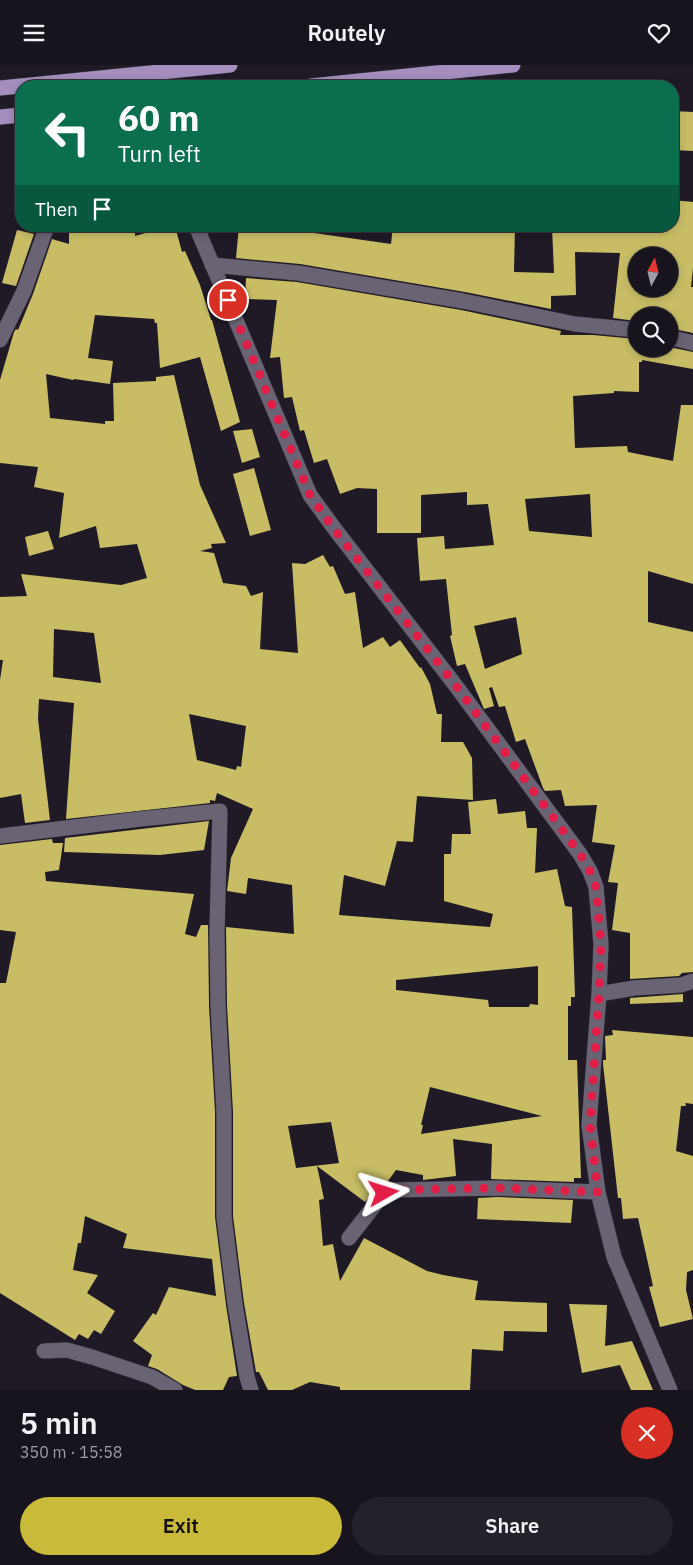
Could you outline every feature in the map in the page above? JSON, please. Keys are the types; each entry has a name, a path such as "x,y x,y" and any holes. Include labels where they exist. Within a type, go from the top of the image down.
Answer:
{"main road":[{"path":"139,80 187,67 230,65"},
{"path":"369,80 513,65"},
{"path":"0,88 15,87"},
{"path":"0,117 15,116"}],"street":[{"path":"0,340 24,291 45,232"},
{"path":"198,232 310,495 462,694 580,854 590,871 596,887 601,944 590,1125 598,1192 614,1257 670,1390"},
{"path":"212,265 298,273 463,301 575,324 628,330"},
{"path":"678,339 693,343"},
{"path":"0,836 220,811 217,932 218,1005 224,1112 224,1217 235,1304 247,1377 251,1390"},
{"path":"599,994 634,988 681,985 693,981"},
{"path":"349,1238 384,1193 390,1190 498,1188 598,1192"},
{"path":"44,1351 67,1350 92,1357 152,1377 175,1390"}],"building":[{"path":"679,111 693,112 693,151 679,150"},
{"path":"679,201 693,202 693,268 691,287 693,287 693,333 678,330 678,307 628,307 628,320 613,318 620,253 575,252 576,295 551,296 551,309 465,292 300,264 236,258 238,232 314,232 391,244 392,232 515,232 514,272 554,273 552,232 679,232"},
{"path":"16,232 34,234 16,286 2,283"},
{"path":"69,232 135,232 135,236 149,232 177,232 182,252 185,251 200,285 212,320 240,422 221,431 200,357 160,368 157,323 155,323 154,319 95,315 88,358 113,361 110,384 73,380 46,374 50,418 105,424 105,421 114,421 113,383 156,381 156,377 174,375 200,485 226,543 211,544 212,548 200,551 214,553 223,583 246,586 251,596 263,592 260,649 298,653 292,563 305,564 323,555 330,567 333,566 345,594 355,592 363,648 383,637 390,647 400,640 421,667 430,684 437,714 442,714 441,742 463,742 472,758 473,800 417,796 413,842 397,841 385,886 344,875 339,915 490,927 493,914 444,901 444,854 451,854 452,834 471,834 468,802 496,799 498,814 525,811 527,828 537,828 535,873 557,869 565,906 572,907 575,997 571,997 571,1006 568,1006 568,1060 577,1060 581,1178 574,1178 574,1182 491,1179 492,1144 453,1139 456,1176 423,1180 423,1175 396,1170 388,1181 377,1187 365,1202 317,1166 324,1199 319,1200 323,1246 333,1244 340,1281 364,1238 427,1271 478,1281 475,1300 547,1303 547,1332 504,1331 503,1351 472,1349 470,1390 340,1390 340,1387 310,1382 292,1390 268,1390 259,1372 256,1372 244,1303 233,1216 233,1112 227,1005 226,927 294,934 292,885 248,878 246,894 227,891 231,858 253,809 217,793 215,801 210,800 210,803 66,819 74,703 39,699 38,719 50,820 25,823 21,794 0,798 0,680 3,660 0,660 0,597 27,596 21,574 121,585 147,578 137,544 100,548 96,526 59,538 64,493 34,487 38,467 0,463 0,380 14,332 16,329 18,330 33,294 52,239 69,244","holes":["54,629 94,633 101,683 53,677","189,714 246,726 241,767 237,766 236,770 197,760","538,966 538,1005 530,1004 529,1007 489,1007 488,1000 396,990 396,980","430,1087 542,1116 421,1134 423,1125 421,1125","331,1122 339,1163 296,1168 288,1126"]},
{"path":"246,278 297,282 461,310 561,331 560,335 593,335 628,338 628,357 678,357 678,349 693,352 693,369 642,360 642,362 639,362 639,392 614,391 614,393 573,396 575,448 627,446 628,452 673,461 681,405 693,405 693,584 648,571 648,622 693,632 693,972 682,973 679,976 630,979 630,933 612,930 618,883 608,882 615,845 592,842 597,805 565,806 561,790 545,791 525,739 516,742 505,706 499,707 492,687 489,688 494,706 484,709 465,664 457,666 450,636 452,635 446,579 420,581 417,538 444,536 445,549 494,545 488,504 467,505 467,492 421,495 421,533 377,533 377,489 357,488 340,494 327,459 314,463 304,430 300,431 292,397 284,398 280,357 270,358 277,300 245,299","holes":["590,494 592,537 529,531 525,499","516,617 522,654 485,669 474,626"]},
{"path":"252,429 260,457 242,463 233,431"},
{"path":"254,468 271,530 250,536 233,474"},
{"path":"48,531 54,549 29,556 25,537"},
{"path":"209,821 204,850 160,855 64,852 65,838"},
{"path":"52,839 53,843 63,843 59,870 45,872 46,881 194,894 185,934 196,937 201,925 208,925 209,1006 215,1112 215,1217 237,1376 229,1377 223,1390 195,1390 148,1366 152,1355 133,1341 153,1313 156,1315 169,1287 216,1296 212,1259 123,1248 127,1234 85,1216 81,1243 78,1243 73,1270 98,1275 87,1293 115,1311 101,1334 94,1330 88,1339 79,1334 75,1340 0,1293 0,983 6,983 16,932 0,930 0,845"},
{"path":"683,994 683,1002 630,1004 630,998"},
{"path":"612,1030 693,1037 693,1104 685,1103 686,1106 681,1106 676,1151 693,1156 693,1270 687,1272 686,1290 693,1319 660,1327 649,1287 653,1286 638,1218 623,1219 621,1198 618,1198 603,1064 603,1060 606,1060 605,1036 613,1035"},
{"path":"478,1198 573,1200 571,1223 477,1219"},
{"path":"569,1304 607,1305 605,1346 632,1341 653,1390 631,1390 620,1365 582,1373"}],"route":[{"path":"228,300 310,495 334,529 456,686 580,854 590,871 596,887 601,944 590,1125 598,1192 498,1188 390,1190 384,1193"}]}
